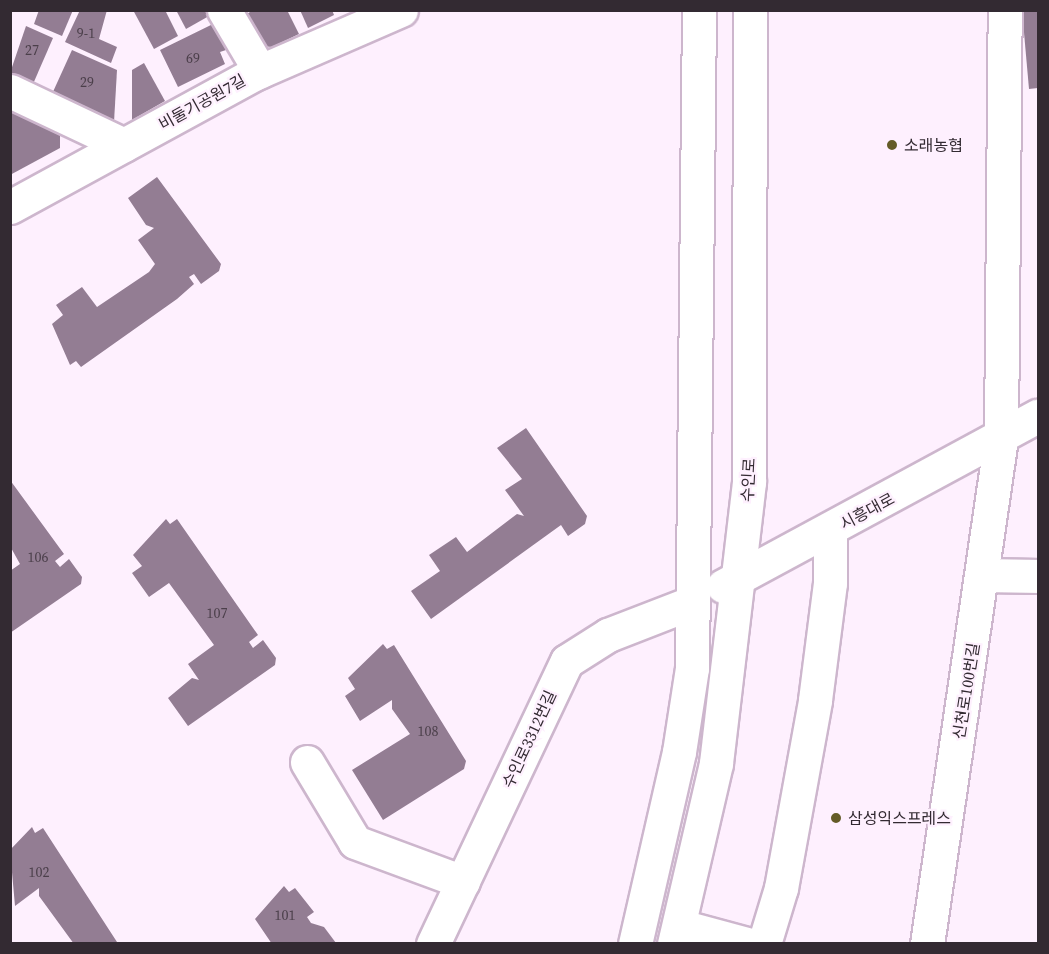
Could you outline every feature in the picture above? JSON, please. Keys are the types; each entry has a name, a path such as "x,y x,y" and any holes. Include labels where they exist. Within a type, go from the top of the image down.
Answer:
{"street":[{"path":"224,10 260,71"},
{"name":"비둘기공원7길","path":"10,207 260,71 401,10"},
{"path":"635,944 679,752 692,668 699,10"},
{"name":"수인로","path":"677,935 716,763 749,482 750,10"},
{"name":"신천로100번길","path":"927,944 984,576 1001,438 1005,10"},
{"path":"10,91 124,145"},
{"name":"시흥대로","path":"693,602 1001,438 1038,416"},
{"path":"764,944 781,888 815,700 830,583 830,530"},
{"path":"984,576 1038,576"},
{"name":"수인로3312번길","path":"433,944 567,661 608,635 693,602"},
{"path":"306,762 355,842 463,882"},
{"path":"677,935 747,944"}],"building":[{"path":"39,10 73,10 62,36 34,24"},
{"path":"80,10 107,10 99,39 117,47 111,63 65,42"},
{"path":"133,10 165,10 178,36 154,49"},
{"path":"176,10 206,10 209,16 186,29"},
{"path":"253,10 287,10 299,34 272,47 262,46 247,14"},
{"path":"300,10 332,10 334,15 308,28"},
{"path":"1022,10 1038,10 1038,88 1029,89"},
{"path":"213,24 226,50 220,52 225,64 178,87 160,50"},
{"path":"26,26 53,38 33,84 10,73"},
{"path":"72,50 117,70 114,122 52,94"},
{"path":"144,63 165,101 132,120 132,70"},
{"path":"10,107 60,131 60,148 10,175"},
{"path":"157,177 221,264 219,271 201,284 194,274 189,277 194,284 177,299 81,367 76,361 70,365 52,324 63,315 56,305 82,287 97,307 149,272 155,264 138,240 154,228 146,225 128,198"},
{"path":"526,428 587,516 585,524 568,536 561,525 431,619 411,591 440,571 429,555 456,537 467,552 517,514 524,516 505,490 522,479 497,448"},
{"path":"10,480 64,554 55,561 60,567 69,559 82,577 81,584 10,633 10,571 20,564 10,546"},
{"path":"166,519 170,524 177,519 258,635 249,642 253,648 263,640 276,658 275,665 188,726 168,698 192,678 199,680 188,664 214,645 169,583 149,597 132,573 142,566 133,555"},
{"path":"383,644 387,649 394,645 466,761 464,769 383,820 352,770 410,734 392,709 392,700 360,721 345,696 355,689 348,678"},
{"path":"32,827 35,833 43,828 117,942 74,944 39,896 39,888 15,906 10,850"},
{"path":"284,886 289,892 295,888 314,912 307,917 311,923 324,927 336,943 272,944 255,919"}],"place":[{"name":"소래농협","path":"892,145"},
{"name":"삼성익스프레스","path":"836,818"}]}
